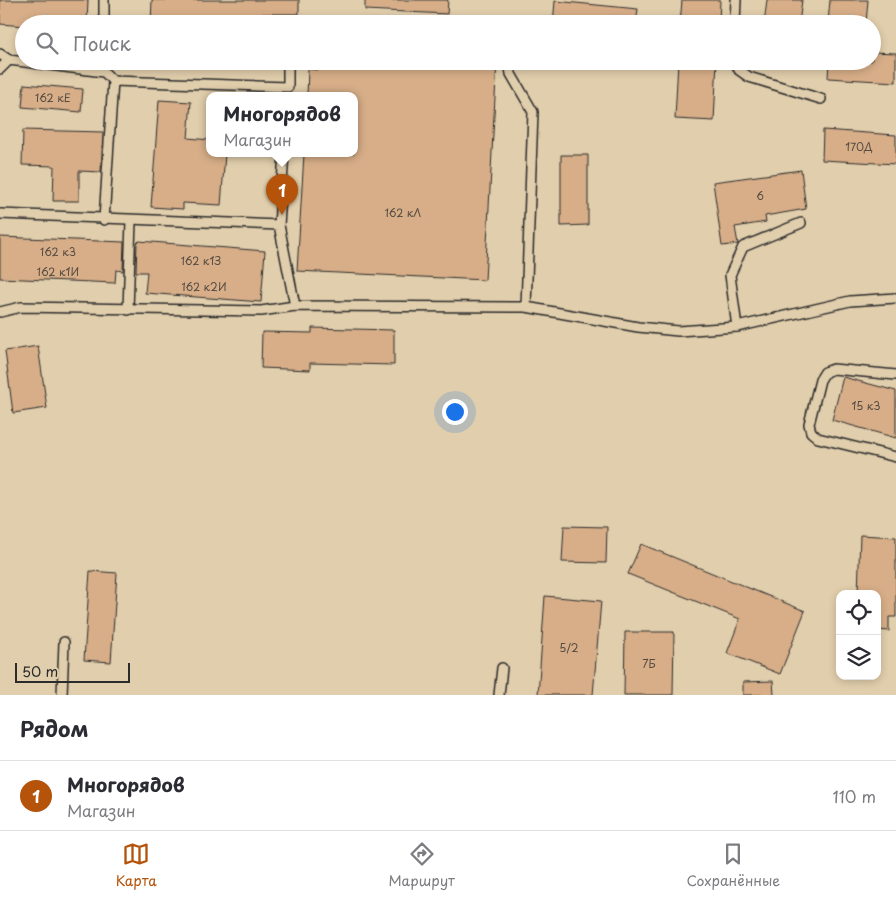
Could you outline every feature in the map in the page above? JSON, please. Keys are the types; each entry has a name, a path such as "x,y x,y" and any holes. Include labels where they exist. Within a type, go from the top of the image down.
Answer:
{"lane":[{"path":"104,0 104,15"},
{"path":"735,15 736,0"},
{"path":"0,54 9,60 15,61"},
{"path":"0,69 9,60"},
{"path":"88,70 104,72 114,81 288,92 288,70"},
{"path":"510,70 533,112 526,306"},
{"path":"739,70 749,77 821,99"},
{"path":"104,220 114,81"},
{"path":"284,157 279,226 295,306"},
{"path":"0,214 104,220 279,226"},
{"path":"128,310 130,221"},
{"path":"737,327 730,275 743,247 801,223"},
{"path":"0,312 21,307 128,310 261,310 295,306 526,306 638,327 678,331 737,327 850,301 896,298"},
{"path":"896,375 833,369 825,372 820,380 809,424 811,432 818,438 896,457"},
{"path":"62,695 64,642"},
{"path":"499,695 502,668"}],"building":[{"path":"0,0 88,0 87,15 15,15 15,25 0,24"},
{"path":"152,0 299,0 299,14 151,15"},
{"path":"365,0 448,0 447,14 365,10"},
{"path":"682,0 720,0 719,15 681,15"},
{"path":"767,0 802,0 800,15 765,15"},
{"path":"830,0 868,0 867,15 829,15"},
{"path":"555,1 638,9 637,15 554,15"},
{"path":"881,52 896,53 896,82 828,78 828,70 881,70"},
{"path":"308,70 497,70 485,280 297,271 304,157 358,157 358,92 307,92"},
{"path":"678,70 717,70 714,121 675,119"},
{"path":"24,84 83,89 81,112 22,107"},
{"path":"159,100 191,102 188,138 206,140 206,157 225,157 221,205 183,203 183,209 151,207"},
{"path":"23,130 103,132 101,172 79,171 79,201 53,201 54,166 22,165"},
{"path":"823,130 896,135 896,164 822,160"},
{"path":"561,155 588,155 588,225 561,226"},
{"path":"801,170 806,209 765,216 766,222 735,227 738,244 722,246 713,182"},
{"path":"0,237 124,242 123,271 116,270 115,283 0,278"},
{"path":"139,241 265,251 261,302 145,293 147,272 136,272 137,243"},
{"path":"312,328 394,330 394,365 310,363 310,370 261,368 262,332 312,333"},
{"path":"38,346 47,408 13,413 5,351"},
{"path":"843,377 896,391 896,438 832,420"},
{"path":"564,526 607,527 606,563 562,562"},
{"path":"860,535 896,537 896,617 889,617 889,631 881,630 881,590 858,590"},
{"path":"641,544 805,611 780,674 727,653 740,619 628,574"},
{"path":"90,571 117,573 111,662 84,660"},
{"path":"545,596 601,601 593,695 538,695"},
{"path":"625,632 674,632 673,695 624,695"},
{"path":"773,681 774,695 743,695 743,682"}],"place":[{"name":"Многорядов","path":"282,215"}]}
